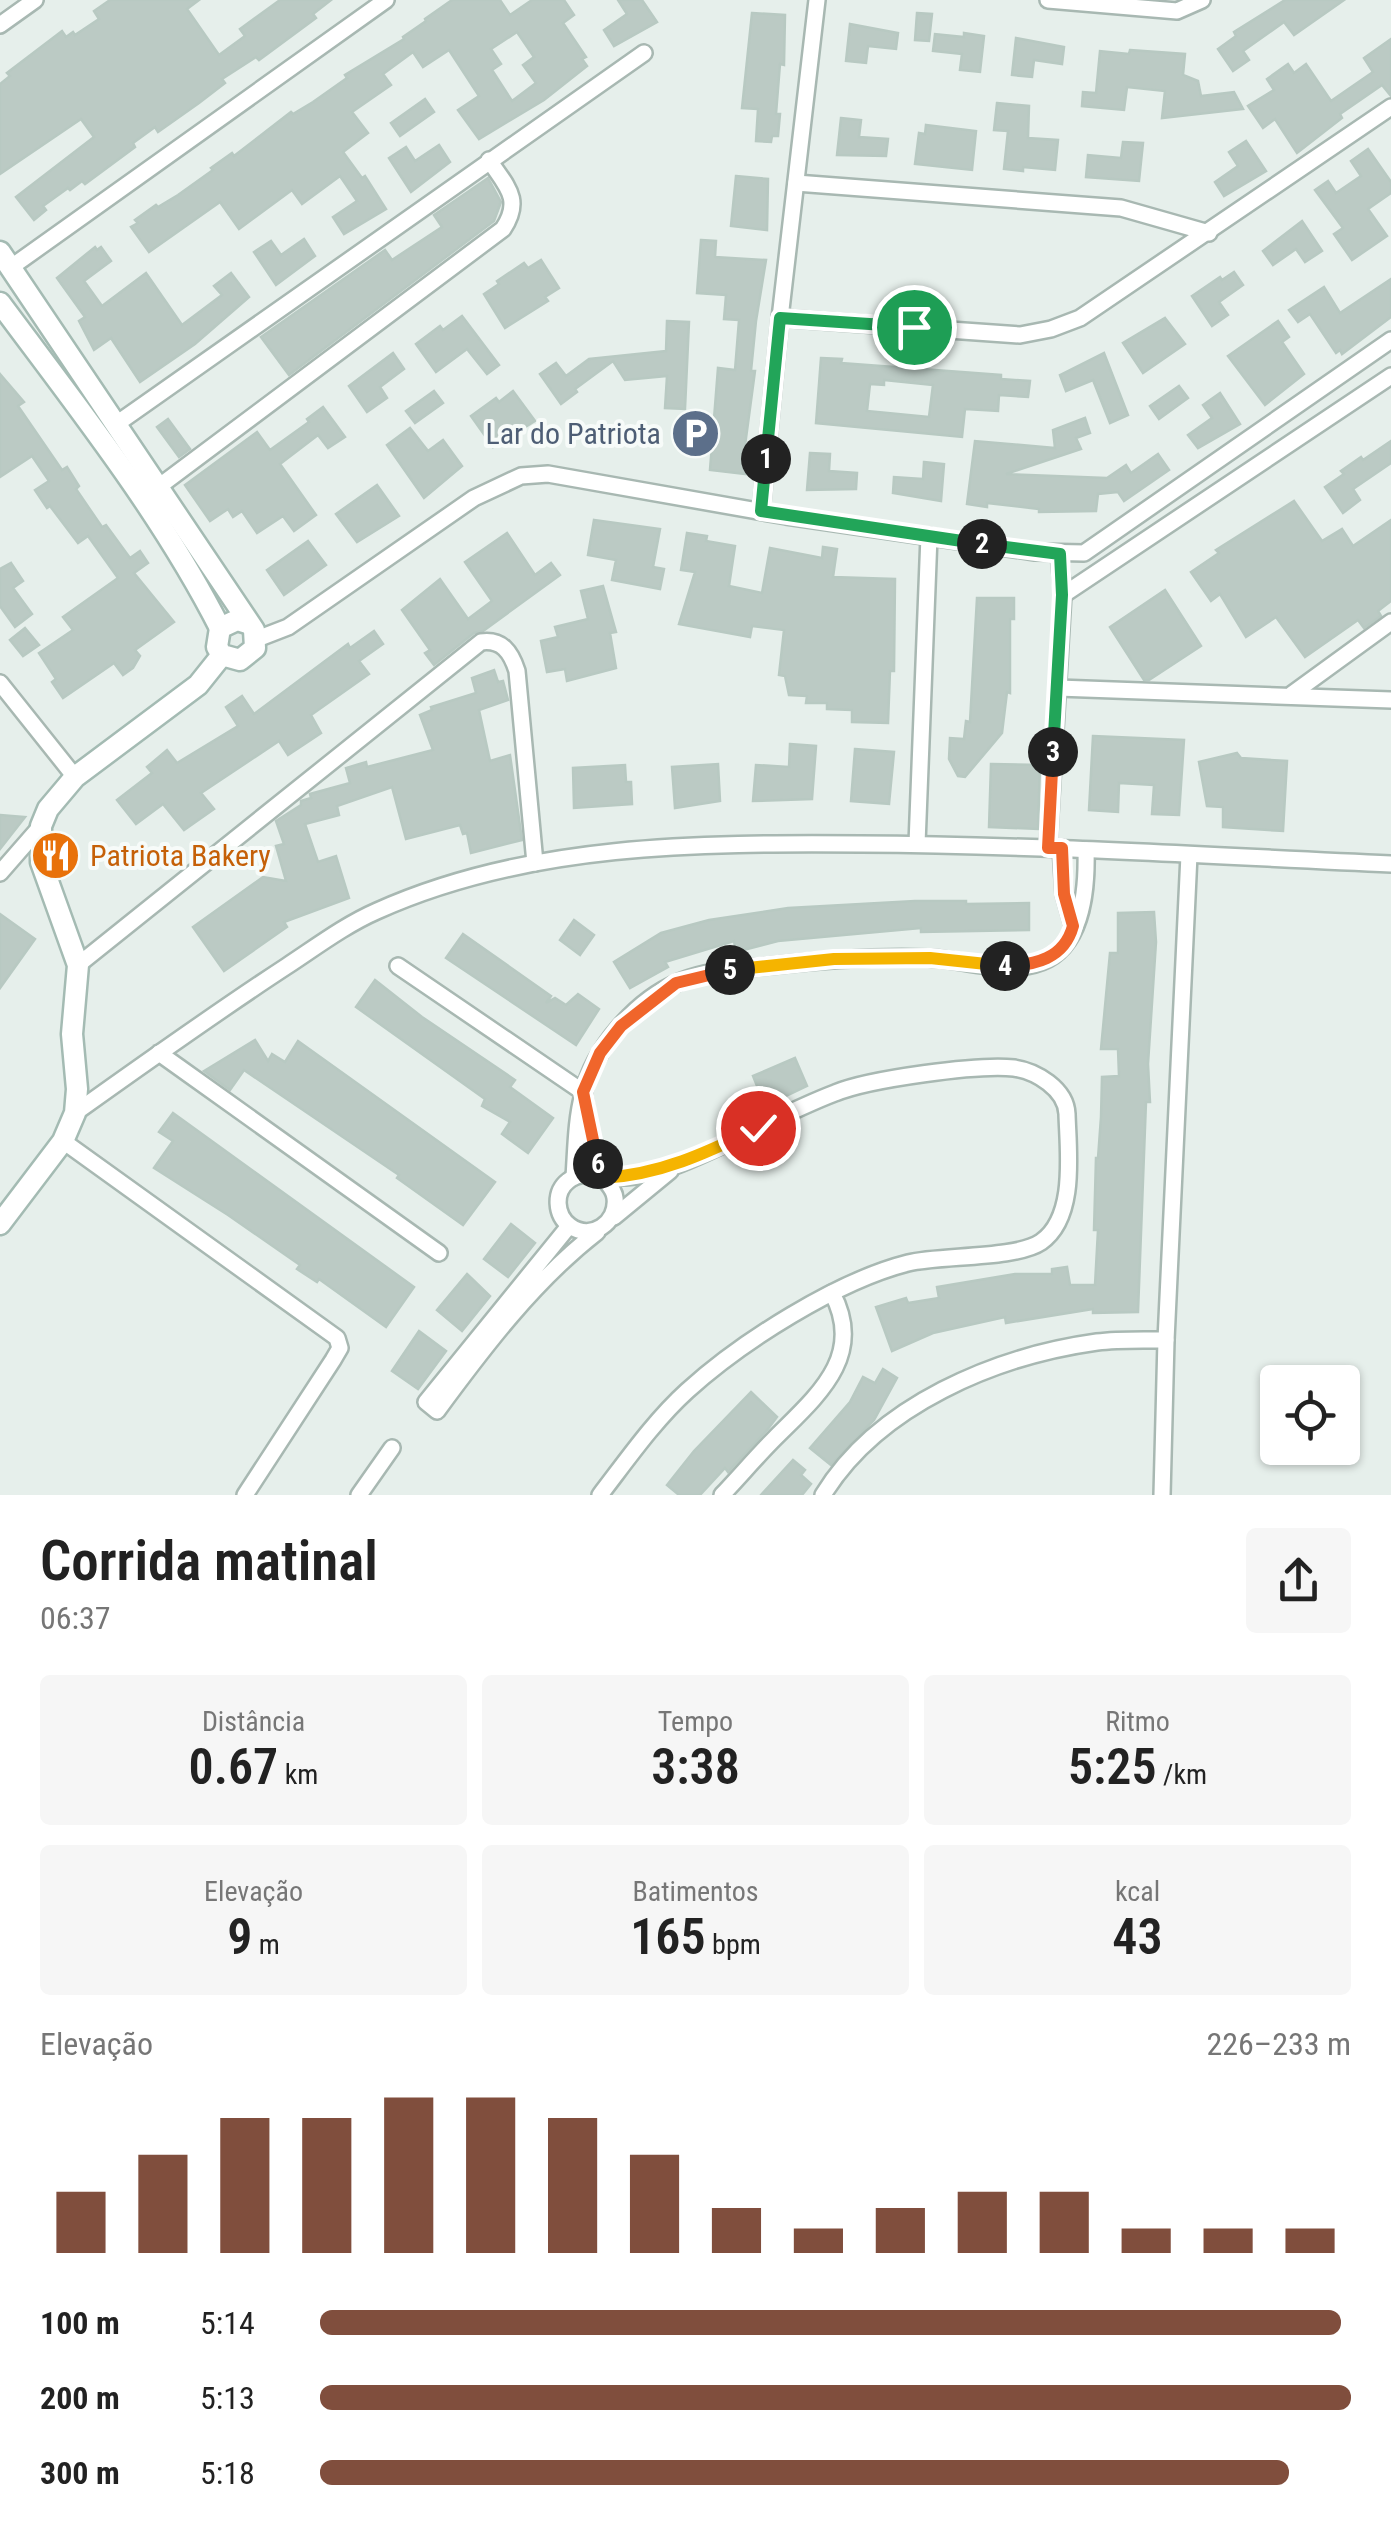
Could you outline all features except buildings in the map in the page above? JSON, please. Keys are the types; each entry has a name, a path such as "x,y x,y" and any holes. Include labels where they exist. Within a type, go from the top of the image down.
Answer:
{"street":[{"path":"0,24 35,0"},
{"path":"222,655 240,660 255,648 252,631 5,260 386,0"},
{"path":"761,511 817,0"},
{"path":"1048,0 1178,11 1202,0"},
{"path":"115,425 644,52"},
{"path":"780,318 1020,334 1051,329 1080,318 1391,107"},
{"path":"157,488 503,229 513,214 512,195 488,160"},
{"path":"796,183 1121,208 1209,232"},
{"path":"0,303 138,492 220,628"},
{"path":"222,655 216,637 220,628 237,620 252,631 288,628 474,498 497,484 522,476 548,474 928,536 1060,554 1084,553 1391,340"},
{"path":"1062,595 1391,376"},
{"path":"917,844 928,536"},
{"path":"1060,554 1055,848 1073,926"},
{"path":"1292,694 1391,622"},
{"path":"78,965 481,642 494,640 505,646 517,670 535,863"},
{"path":"0,873 42,826 56,797 75,777 198,684 222,655"},
{"path":"0,683 75,777"},
{"path":"1058,688 1391,700"},
{"path":"0,1224 64,1141 75,1112 72,1034 78,965 41,862 42,826"},
{"path":"75,1112 246,992 376,911 473,878 535,863 716,844 917,844 1391,864"},
{"path":"574,1177 583,1092 600,1053 621,1026 676,983 711,972 834,959 930,958 995,966 1036,964 1058,952 1073,926 1086,894 1086,850"},
{"path":"1162,1495 1189,855"},
{"path":"398,966 583,1092 602,1178 616,1201 608,1223 586,1232 569,1226 558,1210 566,1182 574,1177 593,1174 602,1178 644,1175 677,1166 839,1091 933,1073 1016,1068 1038,1076 1056,1089 1067,1106 1064,1210 1042,1241 1010,1250 908,1263 832,1293 768,1331 684,1393 600,1495"},
{"path":"159,1054 439,1253"},
{"path":"64,1141 337,1338 340,1348 333,1360 245,1495"},
{"path":"569,1226 431,1406 526,1300 608,1223 677,1166"},
{"path":"722,1495 822,1390 840,1356 845,1332 842,1312 832,1293"},
{"path":"822,1495 857,1453 892,1422 972,1376 1060,1348 1101,1341 1166,1340"},
{"path":"359,1495 392,1448"}],"place":[{"name":"Lar do Patriota","path":"696,433"},
{"name":"Patriota Bakery","path":"55,855"}],"route":[{"path":"758,1128 677,1166 644,1175 602,1178 583,1092 600,1053 621,1026 676,983 711,972 834,959 930,958 1024,966 1058,952 1073,926 1064,894 1062,848 1048,848 1062,595 1060,554 761,511 780,318 914,327"}]}
